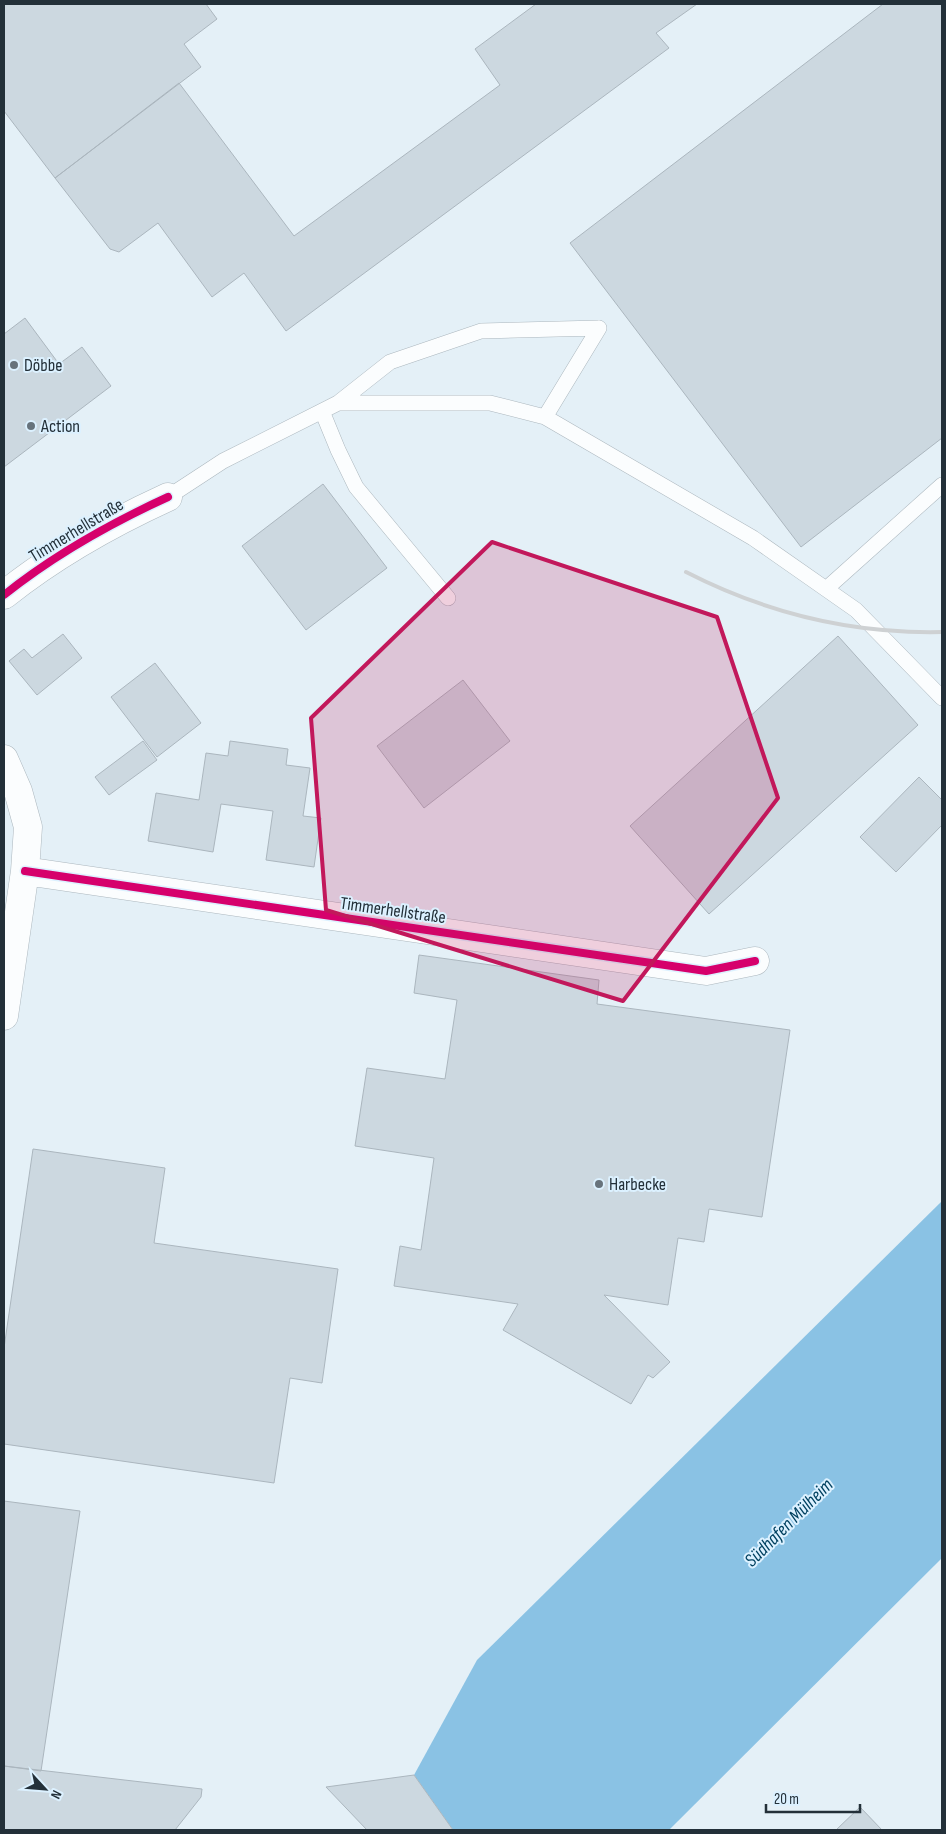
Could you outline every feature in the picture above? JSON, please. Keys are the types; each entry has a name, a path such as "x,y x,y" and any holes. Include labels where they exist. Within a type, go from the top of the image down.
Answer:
{"street":[{"name":"Timmerhellstraße","path":"4,595 37,568 116,521 168,497"},
{"path":"4,759 18,791 28,827 25,871 4,1016"},
{"name":"Timmerhellstraße","path":"25,871 706,971 755,961"}],"lane":[{"path":"168,497 223,461 338,403 390,362 481,331 599,328 545,417"},
{"path":"338,403 490,403 545,417 753,538 856,610 879,631 942,698"},
{"path":"322,411 338,450 356,486 448,598"},
{"path":"826,589 942,485"}],"highlighted area":[{"path":"492,542 717,617 778,798 623,1001 326,910 311,718"}],"water":[{"name":"Südhafen Mülheim","path":"942,1201 942,1558 669,1830 453,1830 414,1775 477,1660"}],"building":[{"path":"4,4 206,4 217,19 184,44 201,67 55,178 4,111"},
{"path":"536,4 697,4 656,33 669,48 286,331 244,273 212,297 158,223 119,252 110,249 55,178 179,83 294,236 500,85 475,49"},
{"path":"883,4 942,4 942,438 801,547 570,243"},
{"name":"Action","path":"25,318 59,364 82,347 111,386 4,467 4,334"},
{"path":"323,484 387,568 306,630 242,546"},
{"path":"63,634 82,658 37,695 9,661 24,649 32,658"},
{"path":"838,636 918,725 709,914 630,826"},
{"path":"155,663 201,723 157,757 111,697"},
{"path":"463,680 510,741 424,808 377,746"},
{"path":"143,741 157,760 109,795 95,777"},
{"path":"230,741 288,749 286,765 310,768 303,816 321,818 314,867 266,860 273,811 221,804 213,852 148,841 156,793 199,800 206,753 228,756"},
{"path":"919,777 942,800 942,825 896,872 860,837"},
{"name":"Harbecke","path":"419,955 599,980 597,1004 790,1030 762,1217 709,1209 704,1242 678,1238 668,1305 604,1295 670,1362 653,1378 648,1375 631,1404 503,1330 518,1304 394,1286 400,1246 421,1250 434,1158 355,1146 367,1068 445,1079 457,1000 414,993"},
{"path":"33,1149 165,1168 154,1243 338,1269 322,1383 290,1378 274,1483 4,1444 4,1348"},
{"path":"4,1501 80,1511 41,1771 4,1766"},
{"path":"4,1766 202,1789 201,1797 175,1830 4,1830"},
{"path":"414,1775 453,1830 367,1830 326,1787"},
{"path":"860,1807 882,1830 836,1830"}],"railway":[{"path":"686,572 747,599 778,610 810,618 875,629 908,632 942,632"}],"cycle path":[{"path":"4,595 42,567 83,541 168,497"},
{"path":"25,871 706,971 755,961"}],"place":[{"name":"Döbbe","path":"14,365"},
{"name":"Action","path":"31,426"},
{"name":"Harbecke","path":"599,1184"}]}
